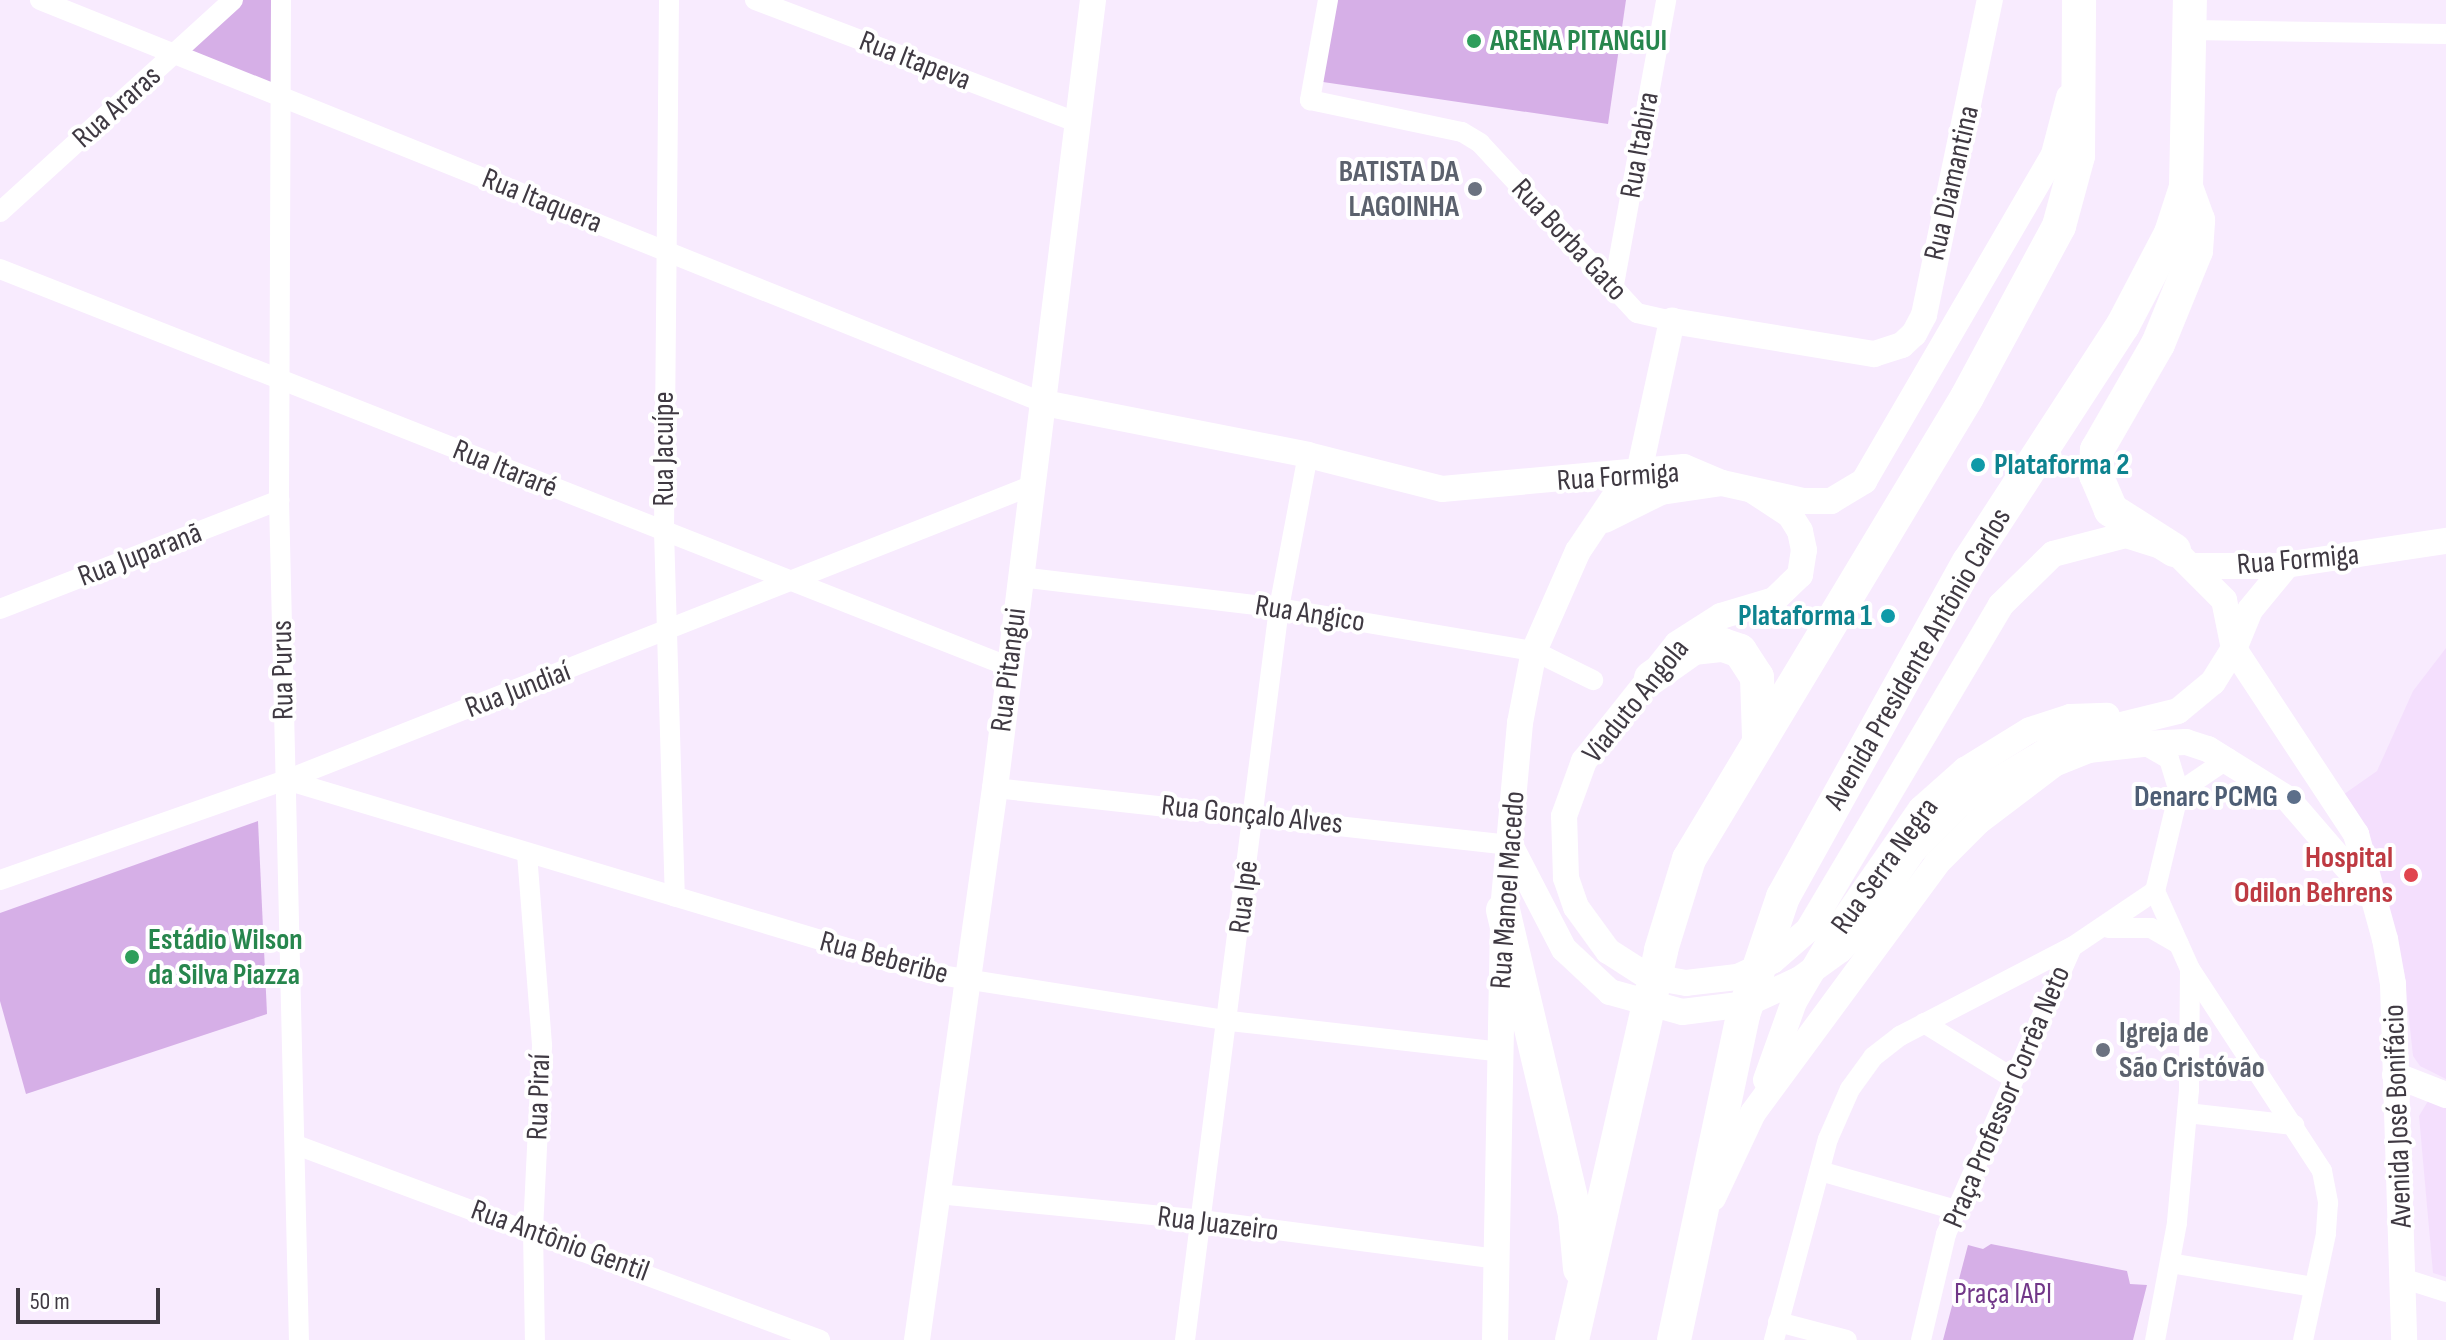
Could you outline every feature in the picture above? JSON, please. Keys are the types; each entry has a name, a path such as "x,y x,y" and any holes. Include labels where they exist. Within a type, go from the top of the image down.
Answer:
{"highway":[{"path":"1572,1340 1661,950 1689,859 1759,737 1967,397 2059,226 2078,156 2079,0"},
{"name":"Avenida Presidente Antônio Carlos","path":"1674,1340 1743,1015 1783,897 1969,562 2123,325 2171,233 2186,187 2190,15"},
{"path":"2185,558 2111,510 2096,475 2097,450 2158,344 2196,251 2198,220 2186,187"},
{"path":"1651,678 1693,648 1723,645 1740,651 1757,677 1759,737"},
{"path":"1503,910 1575,1215 1583,1301"}],"street":[{"name":"Rua Itaquera","path":"40,0 177,52 1044,403"},
{"name":"Rua Araras","path":"0,212 233,0"},
{"name":"Rua Purus","path":"281,0 279,500 299,1146 299,1340"},
{"name":"Rua Jacuípe","path":"669,0 664,250 664,531 675,897"},
{"name":"Rua Itapeva","path":"755,0 1076,122"},
{"name":"Rua Pitangui","path":"917,1340 965,979 995,788 1093,0"},
{"name":"Rua Borba Gato","path":"1328,0 1310,100 1462,132 1480,143 1637,313 1874,354 1890,350"},
{"name":"Rua Itabira","path":"1613,290 1666,0"},
{"name":"Rua Diamantina","path":"1890,350 1914,334 1924,315 1990,0"},
{"path":"2190,15 2446,34"},
{"name":"Rua Formiga","path":"1044,403 1308,455 1442,489 1684,467 1722,483 1752,490 1803,501 1831,501 1864,481 2054,154 2077,63"},
{"name":"Rua Itararé","path":"0,269 1010,667"},
{"path":"1639,472 1672,321"},
{"path":"1654,410 1672,455 1684,467"},
{"name":"Rua Ipê","path":"1185,1340 1230,1021 1279,608 1308,455"},
{"name":"Rua Manoel Macedo","path":"1495,1340 1503,910 1520,723 1534,651 1588,532 1639,472"},
{"path":"1588,532 1621,509 1661,492 1722,483"},
{"name":"Rua Jundiaí","path":"0,880 286,780 669,632 1031,486"},
{"name":"Viaduto Angola","path":"1752,490 1790,515 1800,531 1804,550 1800,575 1774,600 1696,627 1601,736 1571,786 1563,848 1576,907 1608,951 1647,976 1703,983 1761,968 1809,929 2001,605 2053,554 2126,535 2185,558"},
{"name":"Rua Juparanã","path":"0,609 279,500"},
{"name":"Rua Formiga","path":"2185,558 2287,565 2446,541"},
{"name":"Rua Formiga","path":"2401,550 2446,553"},
{"path":"2185,558 2224,600 2234,649"},
{"path":"1510,845 1552,930 1578,967 1623,998 1682,1012 1746,1004 1800,979 1840,950 1946,813 2077,735 2178,711 2199,698 2234,649 2250,610 2287,565"},
{"name":"Rua Angico","path":"1020,577 1279,608 1534,651 1593,680"},
{"name":"Avenida José Bonifácio","path":"2234,649 2356,834 2393,984 2405,1279 2404,1340"},
{"name":"Rua Serra Negra","path":"1701,1223 1753,1113 1794,1002 1834,934 1929,801 1984,757 2051,720 2155,716"},
{"path":"2077,735 2143,744 2169,759 2179,792 2155,891 2190,969 2322,1171 2328,1203 2303,1340"},
{"name":"Avenida José Bonifácio","path":"2143,744 2186,742 2229,758 2288,799 2371,895"},
{"name":"Rua Serra Negra","path":"1753,1113 1951,846 2054,764 2088,750 2143,744"},
{"path":"2179,792 2229,758"},
{"name":"Rua Beberibe","path":"286,780 527,854 965,979 1230,1021 1501,1052"},
{"name":"Rua Gonçalo Alves","path":"995,788 1254,814 1510,845"},
{"path":"2308,824 2322,821 2333,803"},
{"name":"Rua Piraí","path":"527,854 542,1046 533,1230 535,1340"},
{"name":"Praça Professor Corrêa Neto","path":"1921,1340 1956,1210 2011,1077 2072,947 2155,891"},
{"path":"2102,929 2136,925 2179,944"},
{"path":"1847,1340 1776,1331 1820,1171 1850,1089 1873,1057 1924,1023 2072,947"},
{"path":"2155,1340 2170,1263 2187,1113 2190,969"},
{"path":"1924,1023 2011,1077"},
{"path":"2395,1075 2446,1095"},
{"path":"2187,1113 2294,1125"},
{"name":"Rua Antônio Gentil","path":"299,1146 533,1230 820,1340"},
{"path":"1820,1171 1956,1210"},
{"name":"Rua Juazeiro","path":"938,1194 1201,1220 1496,1259"},
{"path":"2170,1263 2314,1287"},
{"path":"2405,1279 2446,1292"}],"shaded area":[{"name":"Hospital Odilon Behrens","path":"2446,648 2446,1079 2420,1066 2413,1056 2404,971 2337,799 2377,771 2413,691"},
{"path":"2428,1101 2446,1108 2446,1277 2433,1273 2419,1116"}],"green space":[{"path":"233,0 281,0 282,97 177,52"},
{"name":"ARENA PITANGUI","path":"1334,0 1626,0 1608,124 1323,82"},
{"name":"Estádio Wilson da Silva Piazza","path":"258,821 267,1014 26,1094 0,1001 0,913"},
{"name":"Praça IAPI","path":"1991,1244 2127,1271 2130,1284 2147,1285 2133,1340 1943,1340 1968,1245 1983,1249"}],"place":[{"name":"ARENA PITANGUI","path":"1474,41"},
{"name":"BATISTA DA LAGOINHA","path":"1475,189"},
{"name":"Plataforma 2","path":"1978,465"},
{"name":"Plataforma 1","path":"1888,616"},
{"name":"Denarc PCMG","path":"2294,797"},
{"name":"Hospital Odilon Behrens","path":"2411,875"},
{"name":"Estádio Wilson da Silva Piazza","path":"132,957"},
{"name":"Igreja de São Cristóvão","path":"2103,1050"}]}
